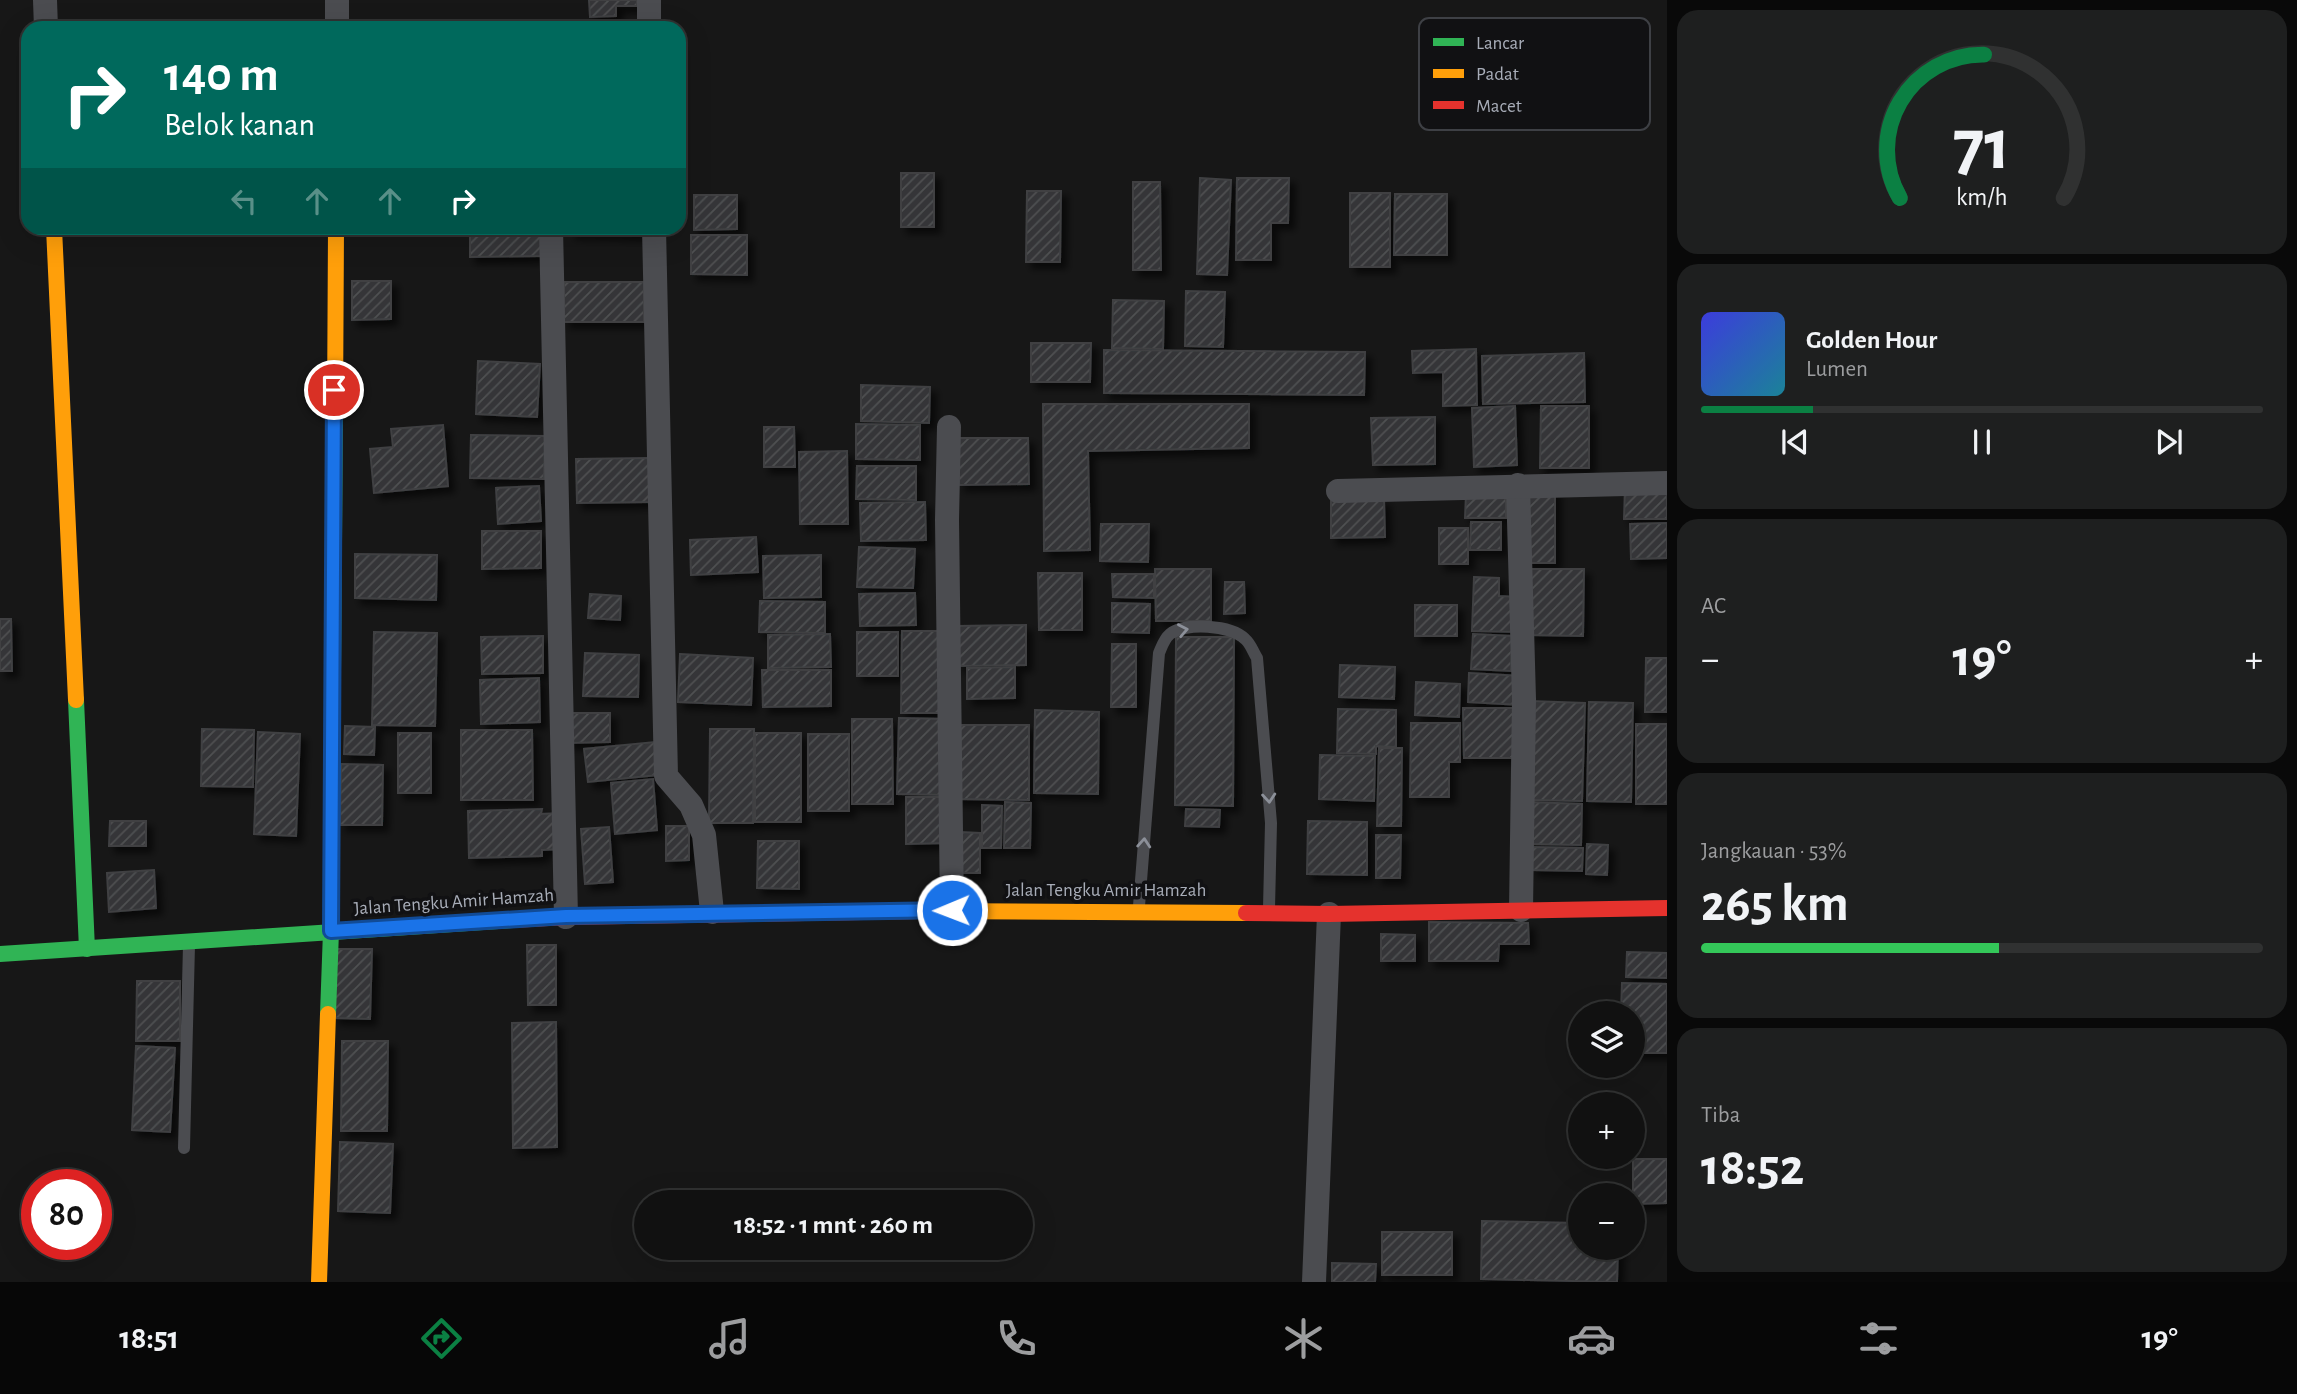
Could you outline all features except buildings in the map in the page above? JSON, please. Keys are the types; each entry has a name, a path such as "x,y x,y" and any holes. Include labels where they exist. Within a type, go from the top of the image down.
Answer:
{"main road":[{"path":"54,235 87,949"},
{"path":"319,1282 331,931 336,235"},
{"name":"Jalan Tengku Amir Hamzah","path":"0,954 566,916 952,910 1329,914 1667,908"}],"street":[{"path":"45,0 46,21"},
{"path":"337,0 337,21"},
{"path":"649,0 649,21"},
{"path":"551,235 566,916"},
{"path":"654,235 666,776 691,805 704,835 712,912"},
{"path":"949,427 947,520 952,910"},
{"path":"1338,491 1667,483"},
{"path":"1518,485 1524,699 1521,910"},
{"path":"1314,1282 1329,914"}],"lane":[{"path":"1139,911 1159,653 1163,641 1172,632 1198,627 1225,628 1240,635 1251,647 1256,658 1271,823 1269,912"},
{"path":"184,1148 189,941"}],"traffic: fast":[{"path":"328,1014 335,413"},
{"path":"76,700 87,949"},
{"path":"0,954 513,920"}],"traffic: slow":[{"path":"54,235 76,700"},
{"path":"335,413 336,235"},
{"path":"920,911 1246,913"},
{"path":"319,1282 328,1014"}],"traffic: jam":[{"path":"1246,913 1667,908"},
{"path":"513,920 920,911"}],"route":[{"path":"334,390 331,931 566,916 952,910"}]}
